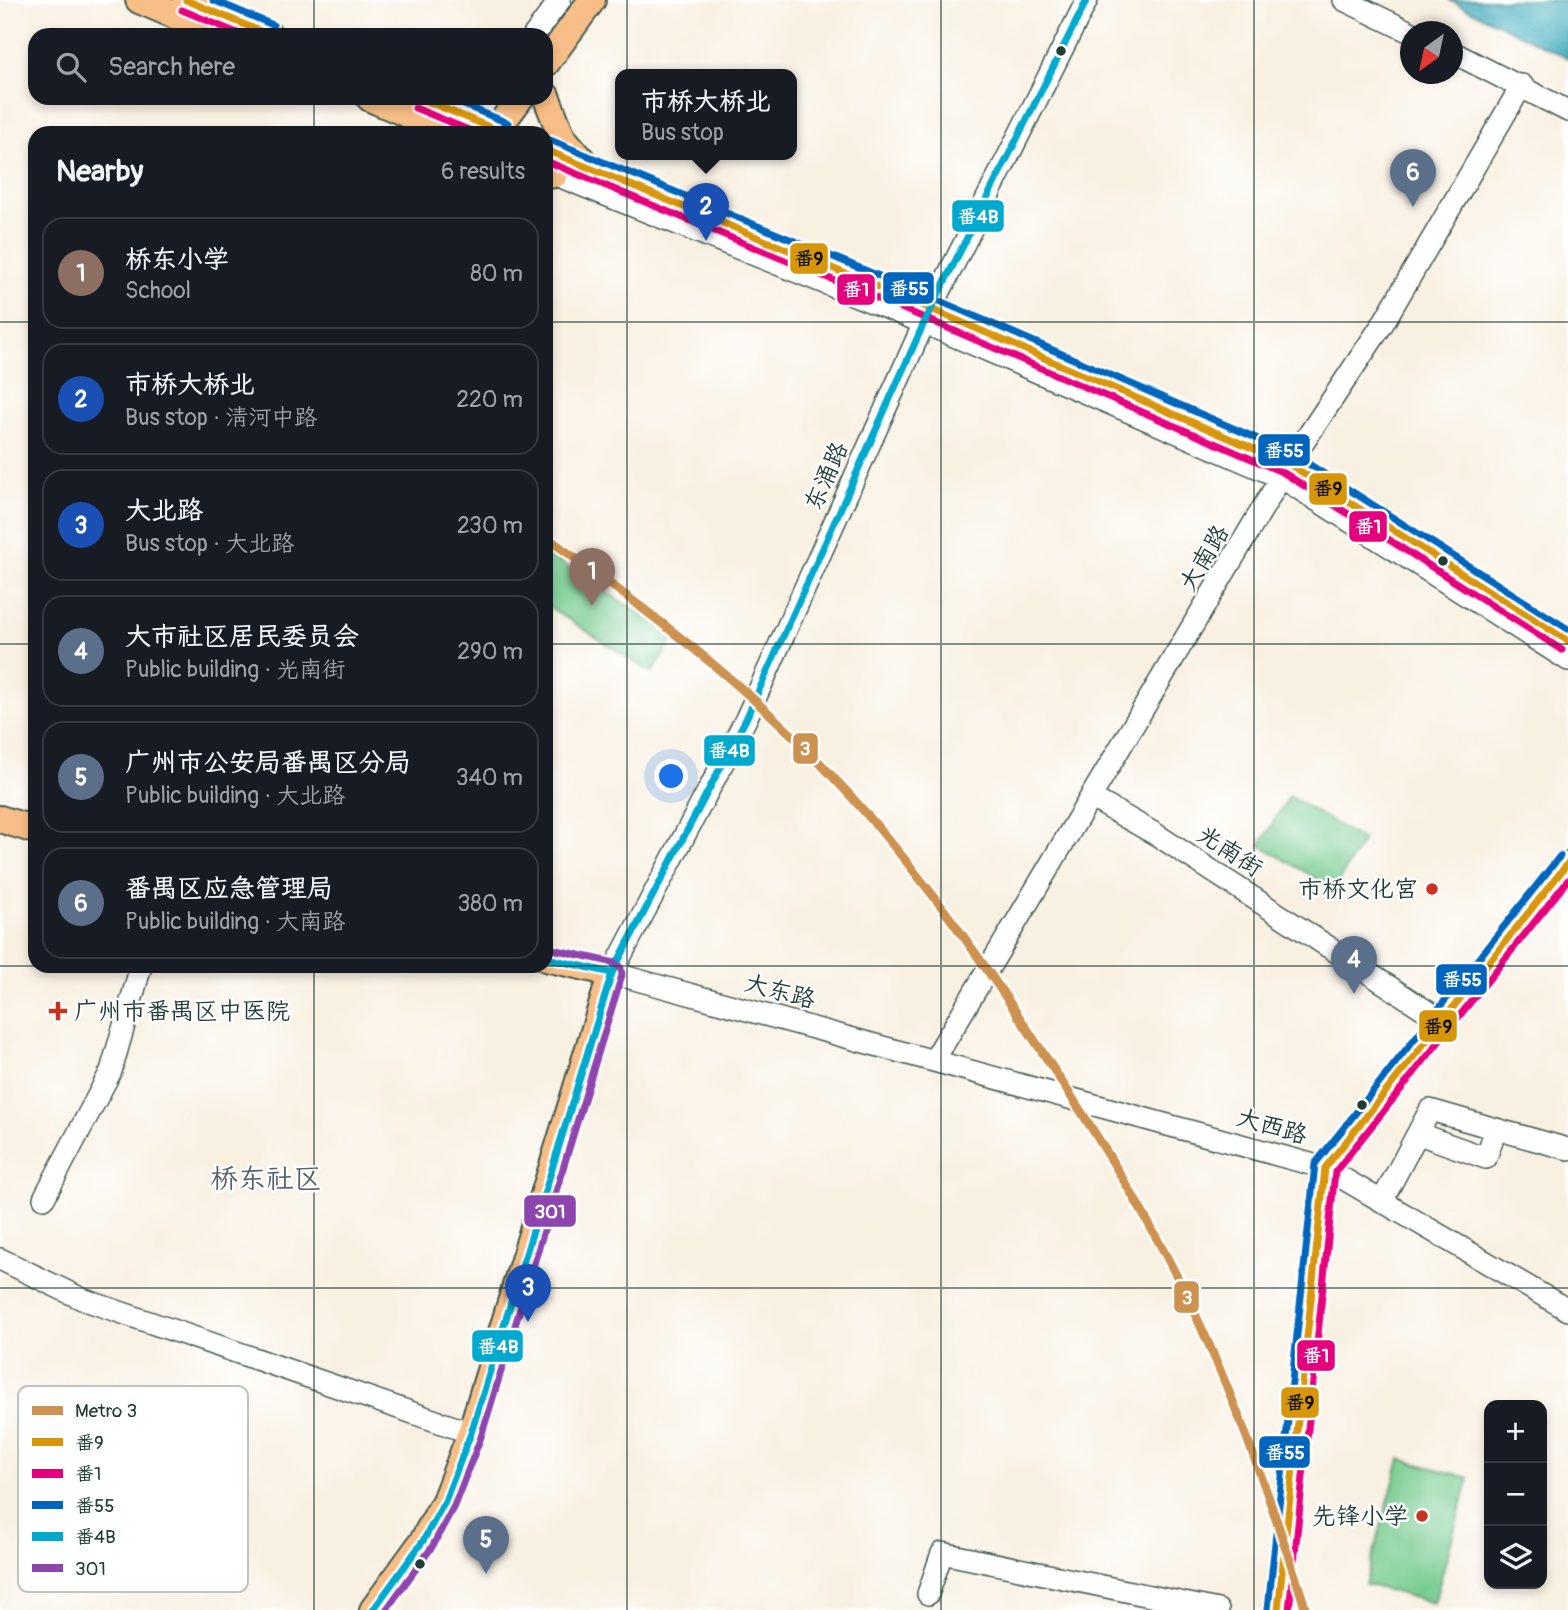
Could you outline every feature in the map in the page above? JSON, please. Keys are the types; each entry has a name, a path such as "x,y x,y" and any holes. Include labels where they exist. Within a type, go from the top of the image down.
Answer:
{"main road":[{"path":"139,0 205,28"},
{"path":"186,0 252,28"},
{"path":"553,37 572,0"},
{"path":"553,42 592,0"},
{"path":"386,105 436,126"},
{"path":"437,105 481,126"},
{"path":"493,126 500,105"},
{"path":"495,126 514,105"},
{"path":"550,105 562,137 589,168"},
{"path":"0,819 28,828"},
{"path":"373,1610 429,1531 445,1501 471,1433 498,1336 556,1164 590,1037 612,973 553,960"}],"street":[{"path":"552,28 560,0"},
{"path":"553,52 563,54 605,0"},
{"name":"东涌路","path":"612,973 746,719 928,316 1087,0"},
{"path":"1343,0 1400,27"},
{"path":"1463,57 1522,85 1568,111"},
{"name":"大南路","path":"934,1059 1286,471 1382,325 1522,85"},
{"path":"553,168 589,168 1286,471 1568,641"},
{"path":"553,170 928,316"},
{"path":"1286,471 1568,660"},
{"name":"光南街","path":"1092,798 1157,835 1442,1021"},
{"path":"1278,1610 1325,1168 1568,863"},
{"path":"44,1198 111,1071 139,973"},
{"name":"大东路","path":"612,973 934,1059"},
{"name":"大西路","path":"934,1059 1325,1168 1568,1310"},
{"path":"1382,1201 1430,1110 1568,1149"},
{"path":"1419,1134 1486,1158 1496,1129"},
{"path":"0,1259 82,1299 471,1433"},
{"path":"928,1594 942,1553 1218,1610"}],"green space":[{"path":"553,558 675,636 652,673 553,609"},
{"path":"1289,796 1363,840 1334,889 1260,845"},
{"path":"1400,1459 1469,1478 1434,1603 1365,1584"}],"water":[{"path":"1449,0 1568,0 1568,58"}],"metro line":[{"name":"3","path":"553,542 688,644 789,732 880,829 986,968 1113,1163 1150,1225 1183,1289 1219,1367 1251,1447 1306,1610"}],"transit line":[{"name":"番9","path":"186,0 252,28"},
{"name":"番55","path":"213,0 273,25"},
{"name":"番4B","path":"373,1610 423,1541 445,1501 471,1433 612,973 746,719 924,323 1087,0"},
{"name":"番1","path":"182,10 225,28"},
{"name":"番9","path":"436,105 487,126"},
{"name":"番55","path":"464,105 508,123"},
{"name":"番1","path":"415,108 459,126"},
{"name":"番55","path":"553,141 935,299 1293,454 1568,629"},
{"name":"番9","path":"553,153 931,309 1289,464 1568,641"},
{"name":"番1","path":"553,164 927,319 1284,473 1562,650"},
{"name":"番55","path":"1268,1609 1315,1164 1560,856"},
{"name":"番9","path":"1278,1610 1325,1168 1568,863"},
{"name":"番1","path":"1289,1610 1335,1172 1568,880"},
{"name":"301","path":"386,1610 432,1547 454,1506 481,1437 622,975 621,968 615,963 553,949"},
{"name":"番4B","path":"553,960 612,973"}],"place":[{"name":"番禺区应急管理局","path":"1413,207"},
{"name":"市桥大桥北","path":"706,241"},
{"name":"桥东小学","path":"592,606"},
{"name":"市桥文化宫","path":"1432,889"},
{"name":"大市社区居民委员会","path":"1354,994"},
{"name":"广州市番禺区中医院","path":"58,1011"},
{"name":"大北路","path":"528,1322"},
{"name":"先锋小学","path":"1422,1516"},
{"name":"广州市公安局番禺区分局","path":"486,1574"}],"district":[{"name":"桥东社区","path":"266,1178"}]}
